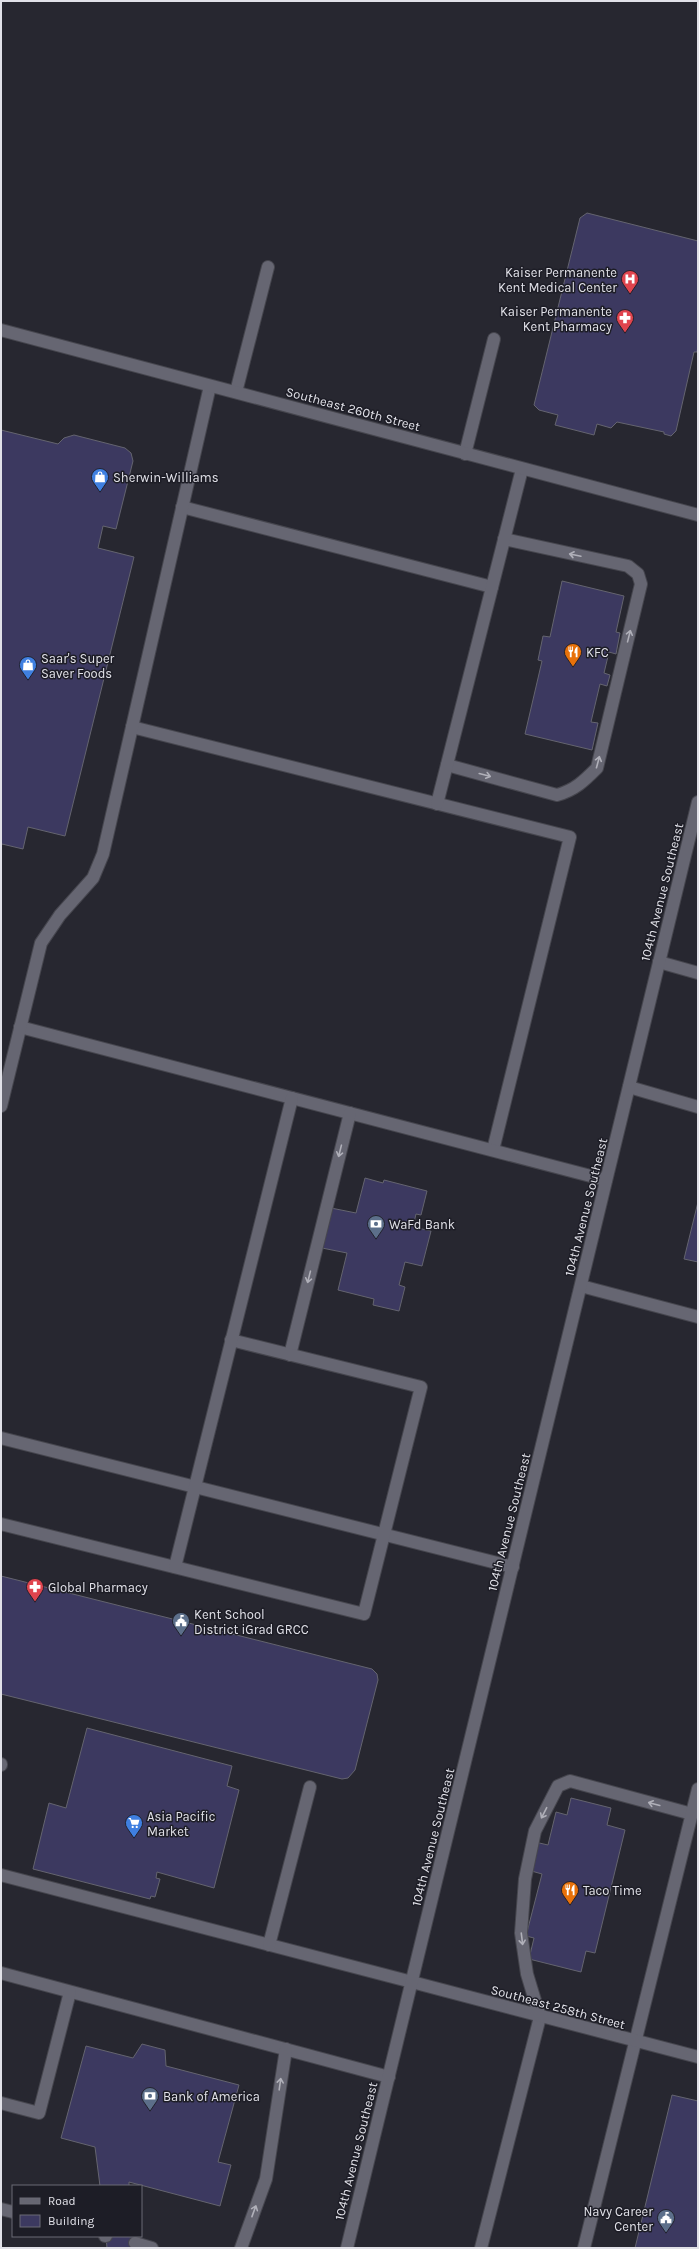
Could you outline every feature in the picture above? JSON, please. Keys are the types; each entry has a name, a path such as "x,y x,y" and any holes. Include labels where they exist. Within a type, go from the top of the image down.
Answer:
{"street":[{"path":"236,392 268,267"},
{"name":"Southeast 260th Street","path":"1,330 698,516"},
{"path":"465,454 494,339"},
{"path":"1,1106 41,943 60,915 93,878 103,854 210,386"},
{"path":"437,804 522,469"},
{"path":"182,507 492,587"},
{"path":"447,765 557,795 568,792 581,785 597,768 641,584 638,574 628,566 504,539"},
{"path":"132,727 570,837 493,1150"},
{"name":"104th Avenue Southeast","path":"347,2248 698,802"},
{"path":"659,962 698,973"},
{"path":"20,1027 606,1180"},
{"path":"629,1088 698,1107"},
{"path":"175,1567 292,1098"},
{"path":"290,1355 350,1113"},
{"path":"581,1286 698,1318"},
{"path":"1,1524 364,1614 421,1387 231,1340"},
{"path":"1,1438 513,1567"},
{"path":"481,2248 540,2017 527,1974 521,1933 525,1879 535,1831 558,1786 570,1781 692,1814"},
{"path":"269,1944 310,1787"},
{"path":"584,2248 698,1789"},
{"name":"Southeast 258th Street","path":"1,1874 635,2042 698,2057"},
{"path":"1,1973 389,2077"},
{"path":"1,2103 39,2113 70,1992"},
{"path":"241,2248 266,2179 286,2050"},
{"path":"1,2209 12,2212"},
{"path":"135,2243 152,2248"}],"building":[{"name":"Kaiser Permanente Kent Medical Center","path":"587,213 698,241 698,346 697,352 694,352 676,431 671,436 664,434 664,432 617,422 611,428 597,424 594,435 555,425 558,415 539,410 534,405 580,218"},
{"path":"1,430 58,444 64,438 74,435 125,448 131,453 133,461 116,529 103,526 98,548 134,557 65,836 28,827 23,849 2,844 1,847"},
{"name":"KFC","path":"562,581 624,596 616,632 620,633 616,654 609,652 604,673 610,675 607,686 600,684 591,722 598,723 592,750 525,734 542,661 538,660 543,636 550,637"},
{"name":"WaFd Bank","path":"365,1178 383,1183 384,1180 427,1191 421,1215 416,1214 413,1227 431,1231 422,1266 405,1262 399,1285 405,1287 399,1311 373,1305 374,1299 338,1290 347,1253 322,1248 331,1208 356,1213"},
{"path":"698,1202 698,1262 684,1259"},
{"path":"1,1576 372,1669 377,1674 378,1680 355,1770 348,1778 342,1779 1,1694"},
{"name":"Asia Pacific Market","path":"87,1728 232,1766 227,1786 239,1790 214,1888 157,1872 156,1878 160,1879 155,1897 151,1896 150,1899 33,1869 49,1803 66,1808"},
{"name":"Taco Time","path":"571,1798 611,1808 607,1825 625,1830 595,1953 586,1951 581,1972 529,1959 534,1938 526,1936 542,1874 528,1870 535,1842 548,1845 556,1812 567,1815"},
{"name":"Bank of America","path":"142,2044 165,2050 166,2066 239,2085 218,2162 231,2165 220,2206 129,2182 129,2185 100,2185 95,2147 61,2138 86,2046 133,2058"},
{"path":"672,2095 698,2101 698,2248 635,2248"},
{"path":"106,2237 134,2237 135,2248 107,2248"}],"place":[{"name":"Kaiser Permanente Kent Medical Center","path":"630,294"},
{"name":"Kaiser Permanente Kent Pharmacy","path":"625,333"},
{"name":"Sherwin-Williams","path":"100,492"},
{"name":"KFC","path":"573,667"},
{"name":"Saar's Super Saver Foods","path":"28,680"},
{"name":"WaFd Bank","path":"376,1239"},
{"name":"Global Pharmacy","path":"35,1602"},
{"name":"Kent School District iGrad GRCC","path":"181,1636"},
{"name":"Asia Pacific Market","path":"134,1838"},
{"name":"Taco Time","path":"570,1905"},
{"name":"Bank of America","path":"150,2111"},
{"name":"Navy Career Center","path":"666,2233"}]}
